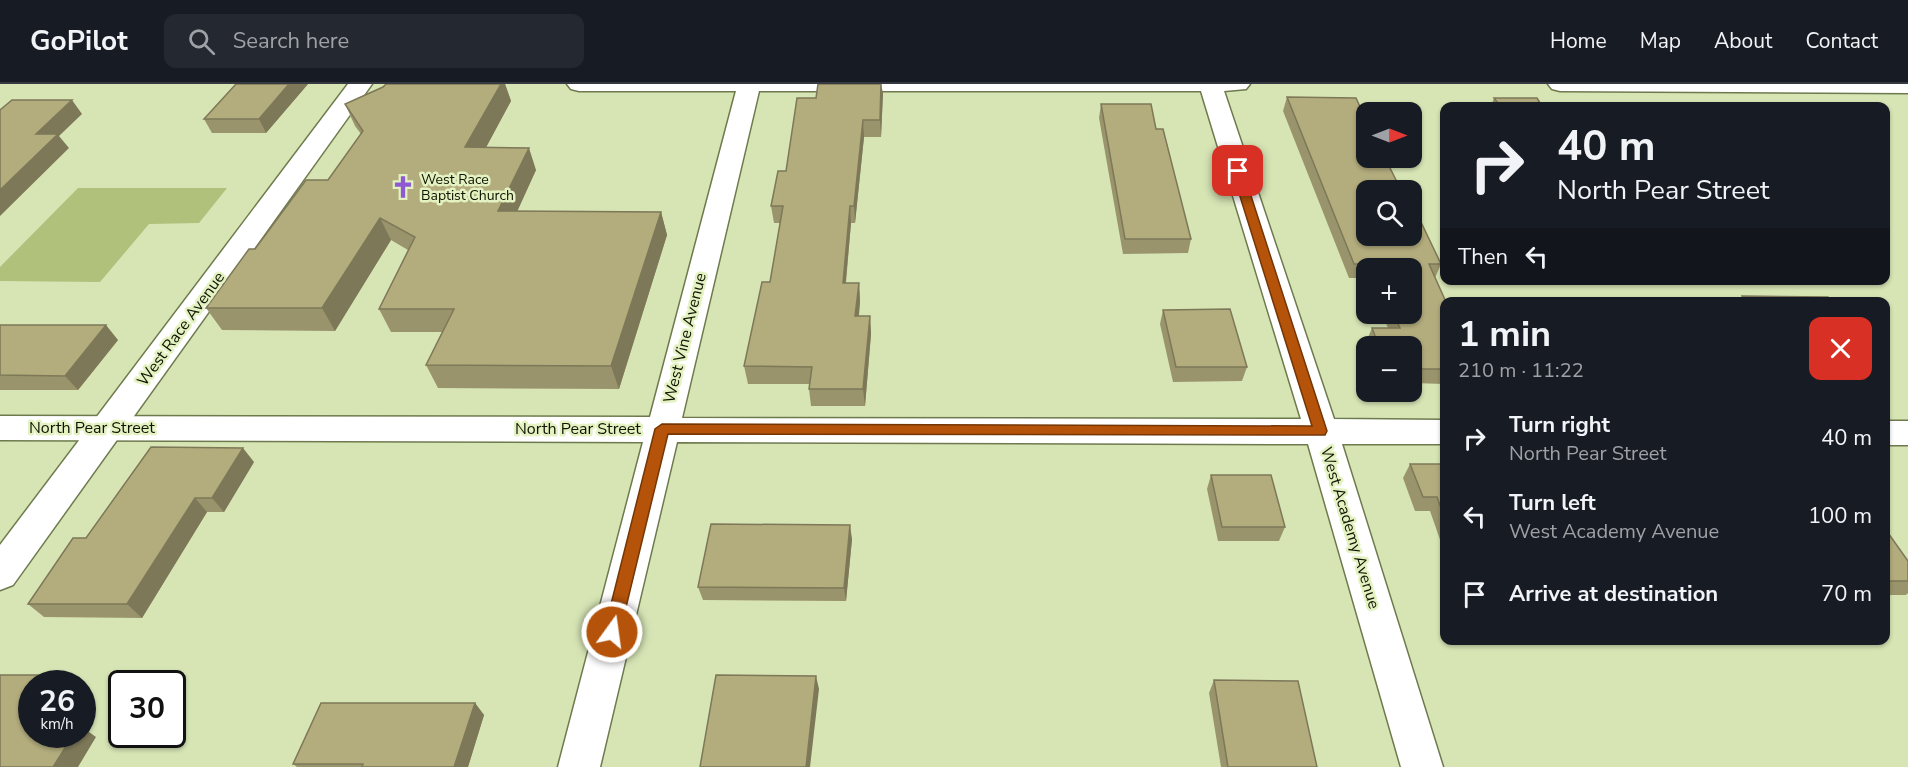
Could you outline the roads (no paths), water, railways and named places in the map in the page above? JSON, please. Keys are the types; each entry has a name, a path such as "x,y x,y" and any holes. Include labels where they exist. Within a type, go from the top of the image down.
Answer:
{"street":[{"name":"West Race Avenue","path":"0,574 360,84"},
{"path":"579,84 1238,84"},
{"name":"West Vine Avenue","path":"579,767 749,84"},
{"name":"West Academy Avenue","path":"1210,84 1320,431 1422,767"},
{"path":"1560,84 1908,86"},
{"name":"North Pear Street","path":"0,428 1440,432"},
{"path":"1890,433 1908,433"}],"place":[{"name":"West Race Baptist Church","path":"403,187"}]}
